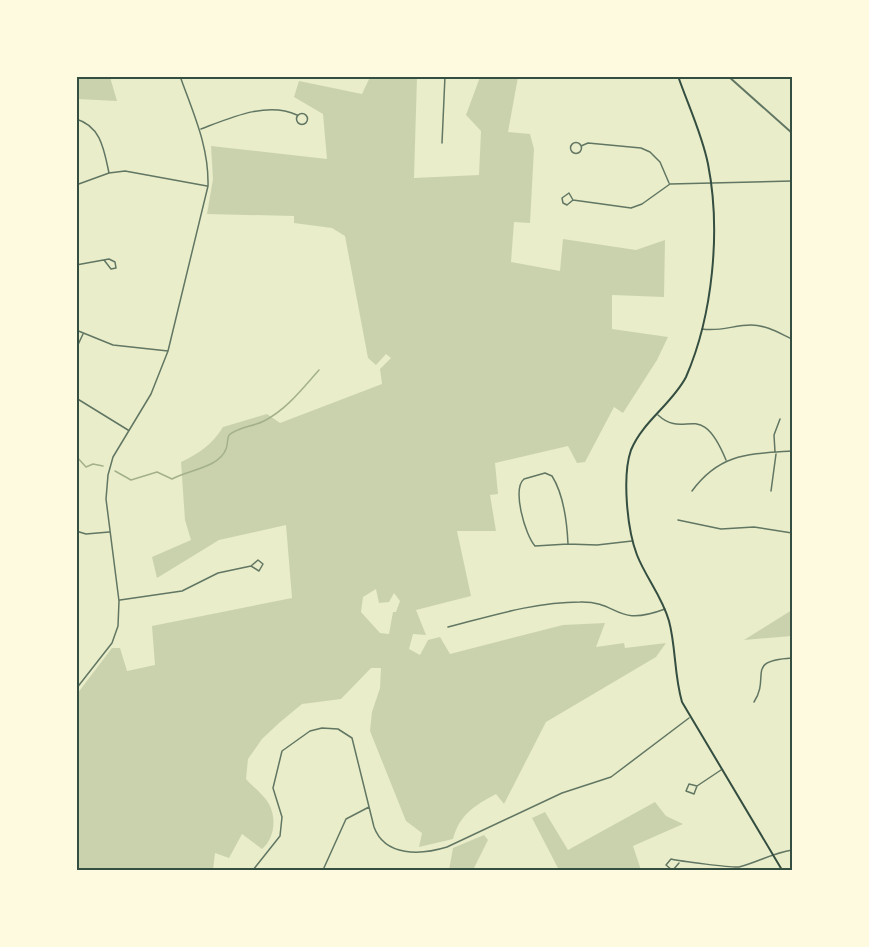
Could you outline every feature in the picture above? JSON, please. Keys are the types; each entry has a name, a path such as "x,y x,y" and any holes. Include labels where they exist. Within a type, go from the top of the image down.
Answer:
{"main road":[{"path":"678,76 700,137 711,183 713,277 701,329 683,384 637,439 627,464 626,479 633,541 641,564 665,609 672,639 679,693 690,717 782,870"}],"street":[{"path":"76,689 112,643 118,626 120,600 106,499 108,475 113,457 151,394 168,351 208,186 208,162 200,129 180,76"},
{"path":"442,142 445,76"},
{"path":"728,76 792,134"},
{"path":"200,129 249,113 279,111 297,116"},
{"path":"76,119 89,123 96,131 109,173"},
{"path":"581,146 588,143 641,148 660,162 670,184"},
{"path":"76,185 109,173 143,173 208,186"},
{"path":"573,200 631,208 642,204 670,184 717,181 792,181"},
{"path":"76,265 104,260"},
{"path":"701,329 721,331 748,325 759,326 792,339"},
{"path":"76,330 113,345 168,351"},
{"path":"76,349 83,333"},
{"path":"76,398 128,431"},
{"path":"658,414 668,422 693,422 707,427 718,441 726,460"},
{"path":"771,491 776,452 774,435 780,419"},
{"path":"692,491 702,478 726,460 792,451"},
{"path":"568,544 564,512 554,479 545,473 524,478 519,488 520,506 533,544 541,548 568,544 597,545 633,541"},
{"path":"678,520 721,530 754,526 792,533"},
{"path":"76,531 86,534 110,532"},
{"path":"120,600 182,591 218,573 251,567"},
{"path":"448,627 520,609 580,602 592,603 627,617 646,616 665,609"},
{"path":"754,702 764,665 773,659 792,658"},
{"path":"253,870 274,847 282,828 280,810 273,788 279,758 286,747 310,731 333,728 351,738 376,834 388,846 403,851 440,849 533,809 562,793 611,777 690,717"},
{"path":"697,786 722,770"},
{"path":"323,870 346,819 369,807"},
{"path":"680,862 672,870 667,867 668,860 680,862 693,860 737,867 773,853 792,850"}],"green space":[{"path":"76,77 110,77 117,101 77,99"},
{"path":"370,77 417,77 414,178 479,175 481,131 466,115 480,77 518,77 508,132 530,134 534,149 530,223 514,222 511,262 560,271 563,239 636,250 665,240 664,297 612,295 612,329 668,337 657,360 623,413 614,407 585,462 577,463 568,446 495,463 498,494 490,495 496,531 457,531 471,596 416,610 426,635 413,634 409,649 420,655 428,640 440,637 450,654 563,625 605,623 596,647 624,643 625,648 666,643 656,657 546,722 504,804 496,794 475,807 464,817 453,839 419,847 422,833 406,821 370,731 372,712 380,688 381,668 371,668 341,699 302,704 262,739 248,759 246,779 267,801 273,816 272,834 262,849 242,834 229,858 215,853 213,870 77,870 77,694 112,648 120,648 127,671 155,665 152,626 292,598 286,525 219,540 157,578 152,557 191,540 185,520 181,462 205,448 223,427 267,414 280,423 382,384 380,369 391,358 386,354 376,365 368,358 345,236 332,228 294,223 294,216 207,214 213,179 211,146 327,159 323,114 294,97 299,81 362,94","holes":["376,589 379,603 389,602 394,593 400,601 396,612 393,612 389,634 380,633 361,612 363,597"]},
{"path":"792,610 792,636 744,640"},
{"path":"655,802 666,816 683,824 633,846 641,870 559,870 532,818 545,812 568,850"},
{"path":"484,835 488,840 473,870 449,870 453,848"}],"waterway":[{"path":"115,471 131,480 157,472 172,479 210,464 222,455 227,447 229,435 264,421 280,411 319,370"},
{"path":"76,456 86,467 93,464 103,466"}]}
